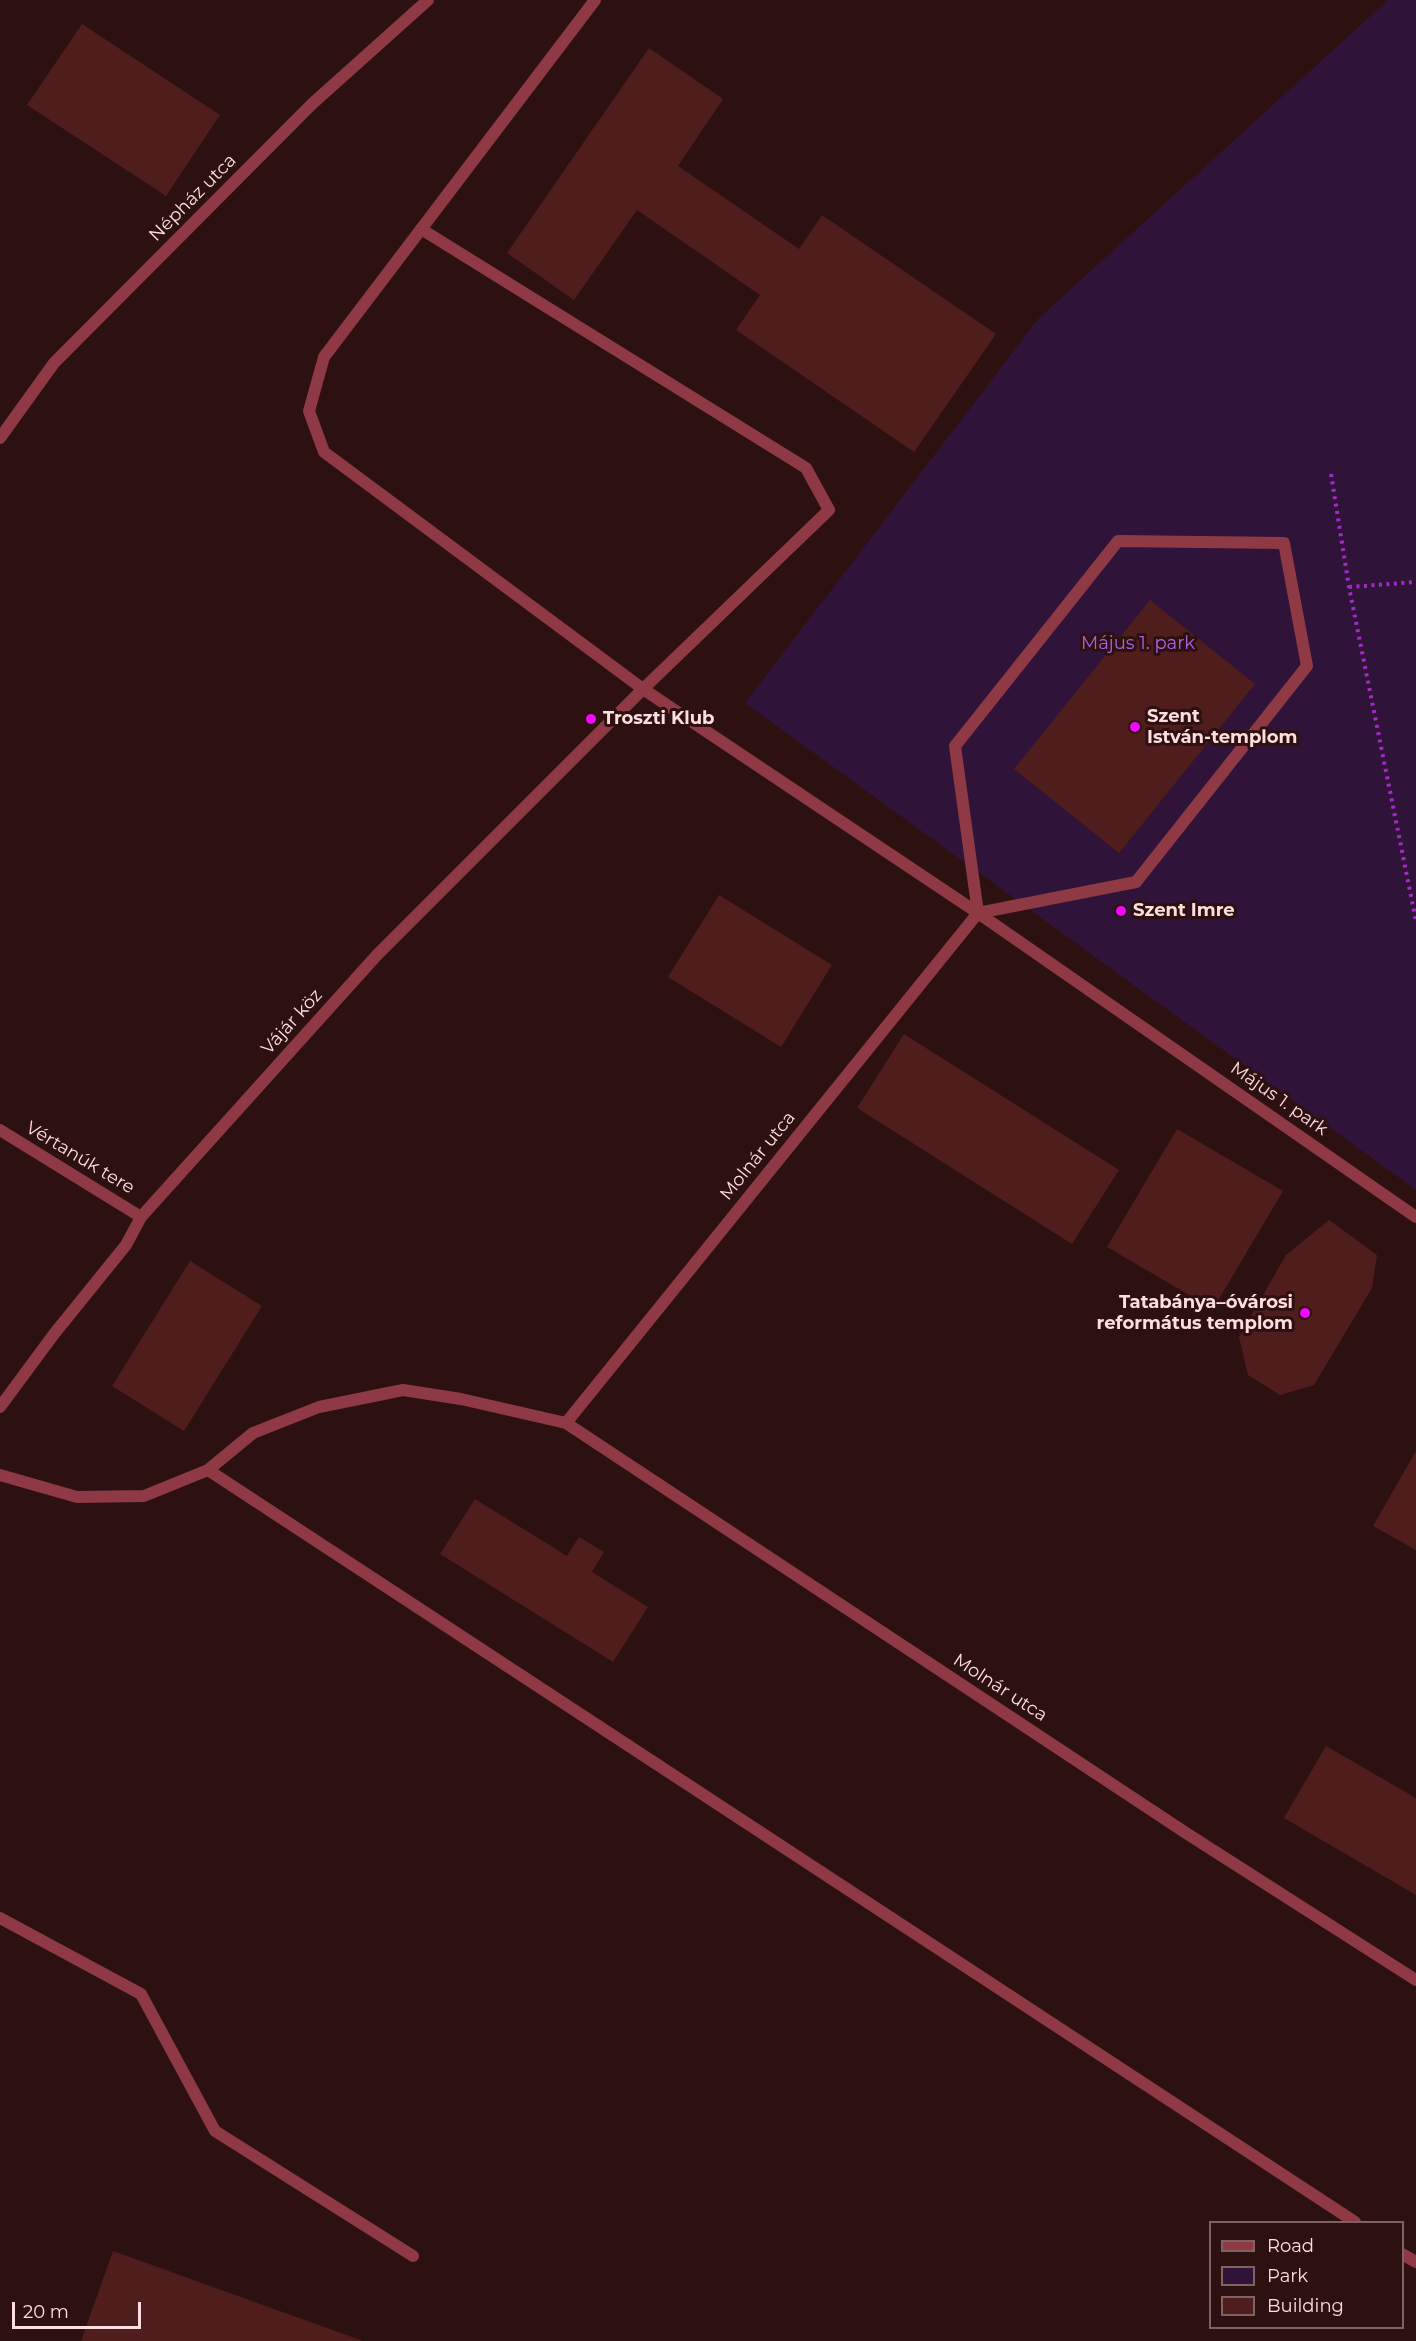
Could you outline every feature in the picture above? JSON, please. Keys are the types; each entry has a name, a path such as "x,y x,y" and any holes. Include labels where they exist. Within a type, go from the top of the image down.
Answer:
{"street":[{"name":"Népház utca","path":"0,438 54,363 312,104 428,0"},
{"name":"Május 1. park","path":"594,0 324,357 309,411 324,452 643,689 978,913 1416,1217"},
{"name":"Vájár köz","path":"0,1407 54,1334 126,1245 141,1217 377,955 643,689 829,510 806,468 421,229"},
{"path":"1118,541 1284,543 1307,666 1136,882 978,913 955,746 1118,541"},
{"name":"Molnár utca","path":"566,1423 978,913"},
{"name":"Vértanúk tere","path":"0,1130 141,1217"},
{"name":"Molnár utca","path":"0,1475 77,1497 144,1496 208,1470 253,1433 319,1407 403,1390 461,1399 566,1423 1186,1833 1416,1980"},
{"path":"208,1470 1352,2221"},
{"path":"0,1918 141,1994 214,2132 413,2256"}],"path":[{"path":"1330,474 1348,587 1416,921"},
{"path":"1348,587 1416,582"}],"green space":[{"name":"Május 1. park","path":"1388,0 1416,0 1416,1190 745,703 1039,318"}],"building":[{"path":"82,24 220,115 166,196 27,105"},
{"path":"649,48 723,99 678,166 799,249 822,215 996,334 914,452 736,330 760,295 637,210 574,300 507,253"},
{"name":"Szent István-templom","path":"1150,600 1255,684 1119,853 1014,769"},
{"path":"719,895 832,965 781,1047 668,977"},
{"path":"904,1034 1119,1170 1072,1244 857,1108"},
{"path":"1177,1129 1283,1191 1213,1309 1107,1247"},
{"name":"Tatabánya–óvárosi református templom","path":"1329,1220 1377,1255 1372,1288 1314,1385 1280,1395 1248,1375 1239,1337 1286,1255"},
{"path":"190,1261 262,1306 184,1431 112,1386"},
{"path":"1416,1451 1416,1550 1373,1526"},
{"path":"475,1499 567,1556 579,1537 604,1552 592,1572 648,1607 613,1662 440,1554"},
{"path":"1326,1746 1416,1798 1416,1895 1284,1818"},
{"path":"113,2251 363,2341 81,2341"}],"place":[{"name":"Troszti Klub","path":"591,719"},
{"name":"Szent István-templom","path":"1135,727"},
{"name":"Szent Imre","path":"1121,911"},
{"name":"Tatabánya–óvárosi református templom","path":"1305,1313"}]}
